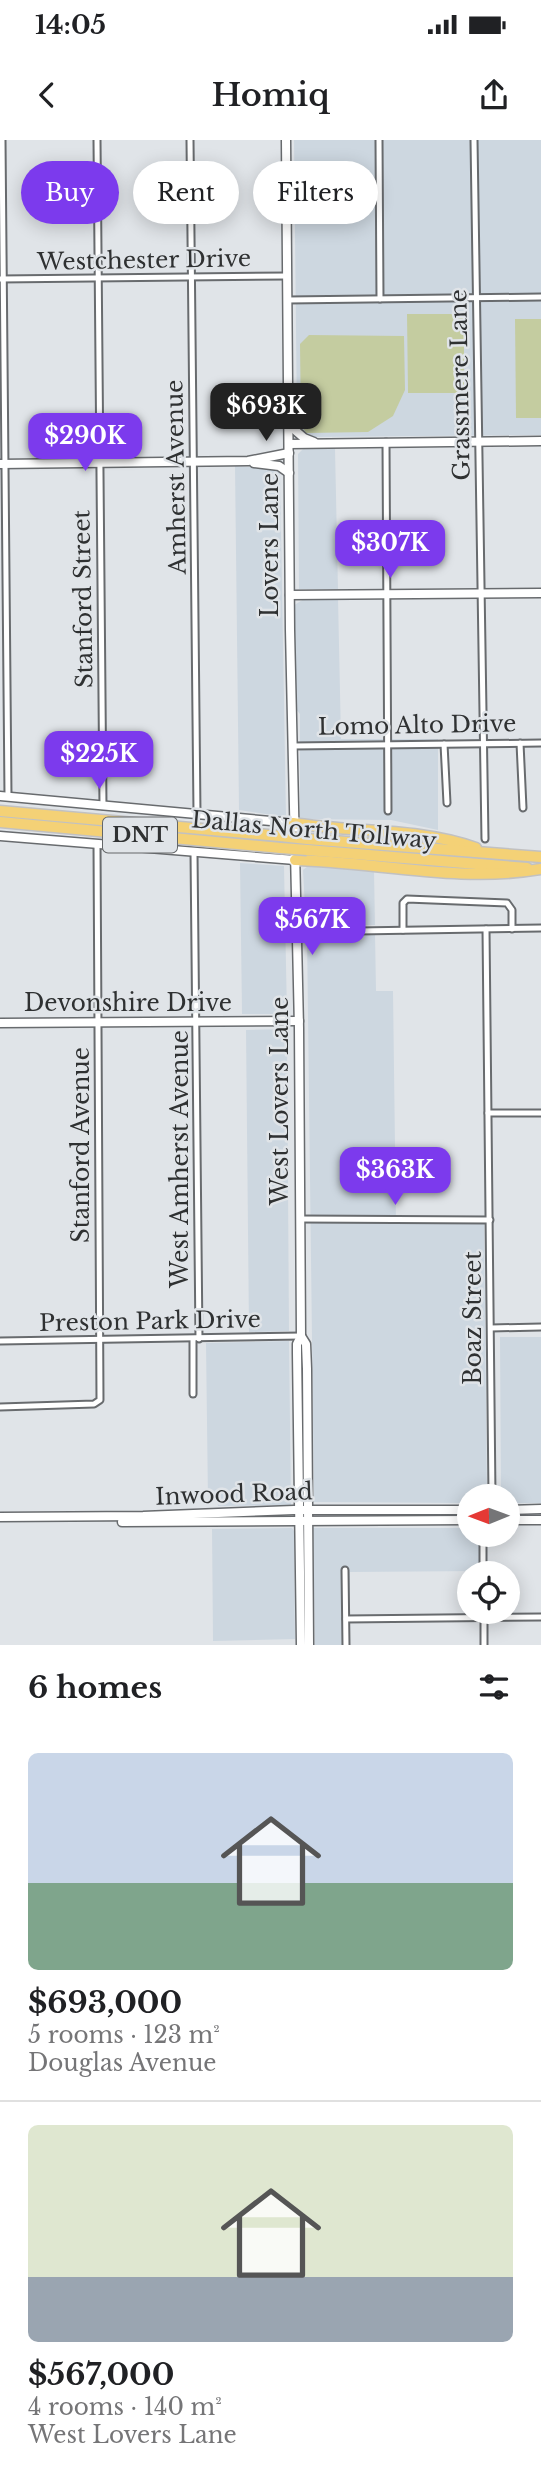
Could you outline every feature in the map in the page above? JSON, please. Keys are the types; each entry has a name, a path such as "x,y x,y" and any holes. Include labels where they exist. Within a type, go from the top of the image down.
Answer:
{"highway":[{"name":"Dallas North Tollway","path":"0,811 541,857"},
{"name":"Dallas North Tollway","path":"0,822 541,869"},
{"path":"293,823 409,835 464,844 489,853"},
{"path":"295,860 474,874 515,874 541,869"}],"main road":[{"name":"Lovers Lane","path":"286,140 293,823"},
{"path":"289,425 304,438 317,443"},
{"path":"248,461 317,443 541,441"},
{"path":"2,464 248,461 278,466 289,473"},
{"path":"290,595 541,593"},
{"path":"4,796 293,823"},
{"name":"West Lovers Lane","path":"293,823 299,1021 301,1336 297,1344 304,1511"},
{"path":"0,836 295,860"},
{"name":"Devonshire Drive","path":"0,1023 299,1021"},
{"name":"West Lovers Lane","path":"301,1336 306,1344 307,1431 301,1645"},
{"path":"299,1436 307,1431"},
{"path":"520,1510 541,1509"},
{"name":"Inwood Road","path":"221,1518 304,1511 457,1510"},
{"name":"Inwood Road","path":"0,1520 457,1520"},
{"path":"520,1520 541,1520"},
{"name":"West Lovers Lane","path":"304,1521 309,1645"}],"street":[{"path":"2,140 4,796"},
{"name":"Stanford Street","path":"97,140 103,806"},
{"name":"Amherst Avenue","path":"190,140 197,813"},
{"path":"379,140 380,299"},
{"name":"Grassmere Lane","path":"474,140 485,839"},
{"name":"Westchester Drive","path":"1,279 288,276"},
{"path":"288,300 541,297"},
{"path":"386,442 388,811"},
{"path":"520,743 523,808"},
{"name":"Lomo Alto Drive","path":"293,746 541,743"},
{"path":"444,744 447,803"},
{"name":"Stanford Avenue","path":"0,1407 98,1403 100,1399 97,844"},
{"name":"West Amherst Avenue","path":"193,1394 196,1339 194,853"},
{"path":"403,930 403,903 407,900 507,903 512,910 512,929"},
{"path":"297,932 541,928"},
{"name":"Boaz Street","path":"485,929 492,1484"},
{"path":"488,1113 541,1113"},
{"path":"300,1219 490,1220"},
{"path":"491,1328 541,1327"},
{"name":"Preston Park Drive","path":"0,1341 301,1336"},
{"path":"345,1570 346,1645"},
{"path":"346,1619 457,1616"},
{"path":"520,1616 541,1617"},
{"path":"484,1624 484,1645"}],"shaded area":[{"path":"294,140 541,140 541,435 308,437 297,423 295,224 378,224 378,161 294,161"},
{"path":"335,448 338,589 299,589 298,454 303,449"},
{"path":"235,466 280,469 286,817 239,810"},
{"path":"338,598 341,739 438,739 438,830 391,820 300,819 300,714 295,708 293,606 304,599"},
{"path":"240,863 284,866 287,1014 242,1014"},
{"path":"308,866 374,870 375,925 306,926 303,870"},
{"path":"307,933 375,933 376,991 393,991 396,1224 484,1224 487,1484 457,1484 457,1503 314,1502"},
{"path":"287,1029 289,1331 249,1332 246,1030"},
{"path":"500,1337 541,1337 541,1503 520,1503 520,1484 501,1484"},
{"path":"289,1341 291,1505 218,1506 217,1501 208,1501 206,1343"},
{"path":"292,1528 295,1639 213,1641 212,1529"},
{"path":"313,1528 457,1528 457,1547 480,1547 481,1561 457,1561 457,1571 350,1572 350,1645 315,1645"}],"green space":[{"path":"407,314 464,314 464,393 408,393"},
{"path":"515,319 541,319 541,418 516,418"},
{"path":"309,335 404,336 405,390 393,416 368,432 306,433 301,424 300,344"}]}
